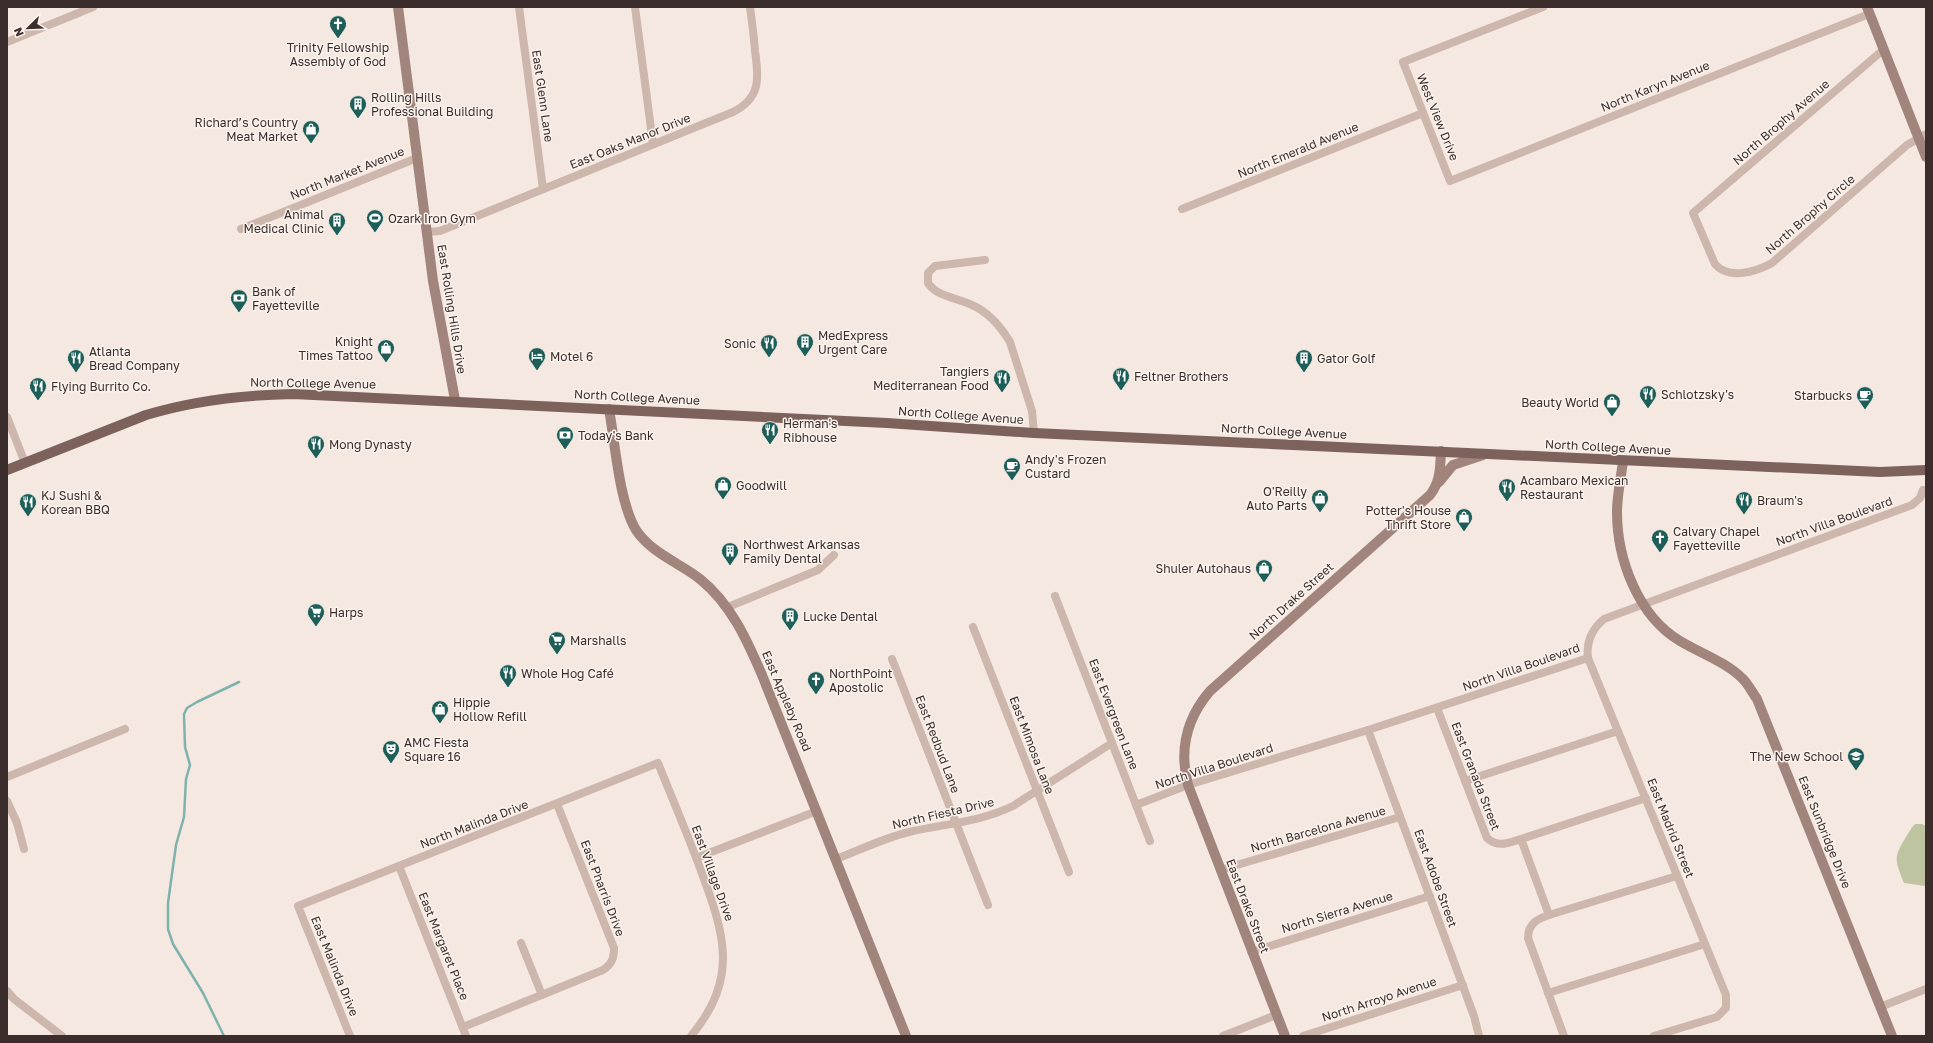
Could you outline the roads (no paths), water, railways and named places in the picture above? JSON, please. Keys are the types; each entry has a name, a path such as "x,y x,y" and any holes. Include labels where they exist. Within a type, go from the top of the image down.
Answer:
{"main road":[{"name":"North College Avenue","path":"7,470 146,415 208,399 252,395 294,394 454,400 887,423 1034,433 1487,453 1623,461 1880,472 1926,470"}],"street":[{"path":"7,42 93,7"},
{"name":"East Rolling Hills Drive","path":"398,7 434,287 454,400"},
{"name":"East Glenn Lane","path":"519,7 543,189"},
{"path":"635,7 653,144"},
{"name":"East Oaks Manor Drive","path":"427,232 440,231 733,112 745,104 755,91 758,74 750,7"},
{"name":"West View Drive","path":"1450,181 1403,62 1543,7"},
{"path":"1868,10 1922,136 1926,157"},
{"name":"North Karyn Avenue","path":"1450,181 1868,10"},
{"name":"North Brophy Avenue","path":"1693,213 1884,50"},
{"name":"North Emerald Avenue","path":"1182,208 1423,113"},
{"name":"North Brophy Circle","path":"1693,213 1715,264 1720,270 1726,273 1733,273 1767,266 1907,145 1922,136"},
{"name":"North Market Avenue","path":"241,229 417,158"},
{"path":"985,260 936,266 928,273 928,283 936,291 973,305 1004,332 1010,342 1032,411 1034,433"},
{"name":"East Appleby Road","path":"609,409 624,497 635,528 646,542 700,579 728,607 757,663 906,1036"},
{"path":"7,417 25,463"},
{"path":"1438,483 1441,451"},
{"name":"North Drake Street","path":"1188,785 1184,757 1186,736 1193,715 1203,700 1218,683 1430,495 1453,465 1487,453"},
{"name":"East Sunbridge Drive","path":"1623,461 1617,512 1620,544 1631,580 1644,603 1665,630 1728,668 1742,679 1757,699 1892,1036"},
{"name":"North Villa Boulevard","path":"1136,805 1188,785 1368,730 1588,658 1588,643 1598,624 1610,616 1912,505 1920,498 1923,490"},
{"path":"728,607 818,570 834,555"},
{"name":"East Evergreen Lane","path":"1055,596 1150,841"},
{"name":"East Mimosa Lane","path":"973,627 1069,872"},
{"name":"East Madrid Street","path":"1588,658 1726,995 1726,1008 1717,1017 1654,1036"},
{"name":"East Redbud Lane","path":"892,659 988,905"},
{"name":"East Granada Street","path":"1437,708 1487,838 1492,843 1498,845 1521,839"},
{"path":"7,777 126,729"},
{"name":"East Adobe Street","path":"1368,730 1463,985 1474,1016 1479,1036"},
{"path":"1465,781 1618,731"},
{"name":"North Fiesta Drive","path":"836,859 898,835 992,816 1013,806 1112,743"},
{"name":"North Malinda Drive","path":"298,906 658,763"},
{"name":"East Village Drive","path":"658,763 716,912 724,953 721,980 716,995 708,1011 691,1036"},
{"name":"East Drake Street","path":"1188,785 1284,1036"},
{"path":"1549,915 1521,839 1646,798"},
{"path":"7,801 17,822 24,849"},
{"name":"East Pharris Drive","path":"463,1027 603,970 609,966 614,958 614,948 558,804"},
{"path":"696,858 817,811"},
{"name":"North Barcelona Avenue","path":"1220,870 1400,817"},
{"name":"East Margaret Place","path":"399,866 466,1036"},
{"path":"1564,1036 1528,938 1528,932 1535,922 1549,915 1677,876"},
{"name":"North Sierra Avenue","path":"1252,952 1430,896"},
{"name":"East Malinda Drive","path":"298,906 350,1036"},
{"path":"521,943 542,994"},
{"path":"1548,993 1705,944"},
{"name":"North Arroyo Avenue","path":"1303,1036 1463,985"},
{"path":"1880,1007 1926,989"},
{"path":"7,991 14,999 62,1036"},
{"path":"1223,1036 1276,1015"}],"waterway":[{"path":"224,1036 203,993 173,944 168,929 168,903 176,845 184,817 186,779 190,765 185,747 184,714 187,708 197,702 239,682"}],"place":[{"name":"Trinity Fellowship Assembly of God","path":"338,39"},
{"name":"Rolling Hills Professional Building","path":"358,119"},
{"name":"Richard’s Country Meat Market","path":"311,144"},
{"name":"Ozark Iron Gym","path":"375,233"},
{"name":"Animal Medical Clinic","path":"337,236"},
{"name":"Bank of Fayetteville","path":"239,313"},
{"name":"MedExpress Urgent Care","path":"805,357"},
{"name":"Sonic","path":"769,358"},
{"name":"Knight Times Tattoo","path":"386,363"},
{"name":"Motel 6","path":"537,371"},
{"name":"Atlanta Bread Company","path":"76,373"},
{"name":"Gator Golf","path":"1304,373"},
{"name":"Feltner Brothers","path":"1121,391"},
{"name":"Tangiers Mediterranean Food","path":"1002,393"},
{"name":"Flying Burrito Co.","path":"38,401"},
{"name":"Schlotzsky's","path":"1648,409"},
{"name":"Starbucks","path":"1865,410"},
{"name":"Beauty World","path":"1612,417"},
{"name":"Herman's Ribhouse","path":"770,445"},
{"name":"Today's Bank","path":"565,450"},
{"name":"Mong Dynasty","path":"316,459"},
{"name":"Andy's Frozen Custard","path":"1012,481"},
{"name":"Goodwill","path":"723,500"},
{"name":"Acambaro Mexican Restaurant","path":"1507,502"},
{"name":"O'Reilly Auto Parts","path":"1320,513"},
{"name":"Braum's","path":"1744,515"},
{"name":"KJ Sushi & Korean BBQ","path":"28,517"},
{"name":"Potter's House Thrift Store","path":"1464,532"},
{"name":"Calvary Chapel Fayetteville","path":"1660,553"},
{"name":"Northwest Arkansas Family Dental","path":"730,566"},
{"name":"Shuler Autohaus","path":"1264,583"},
{"name":"Harps","path":"316,627"},
{"name":"Lucke Dental","path":"790,631"},
{"name":"Marshalls","path":"557,655"},
{"name":"Whole Hog Café","path":"508,688"},
{"name":"NorthPoint Apostolic","path":"816,695"},
{"name":"Hippie Hollow Refill","path":"440,724"},
{"name":"AMC Fiesta Square 16","path":"391,764"},
{"name":"The New School","path":"1856,771"}]}
